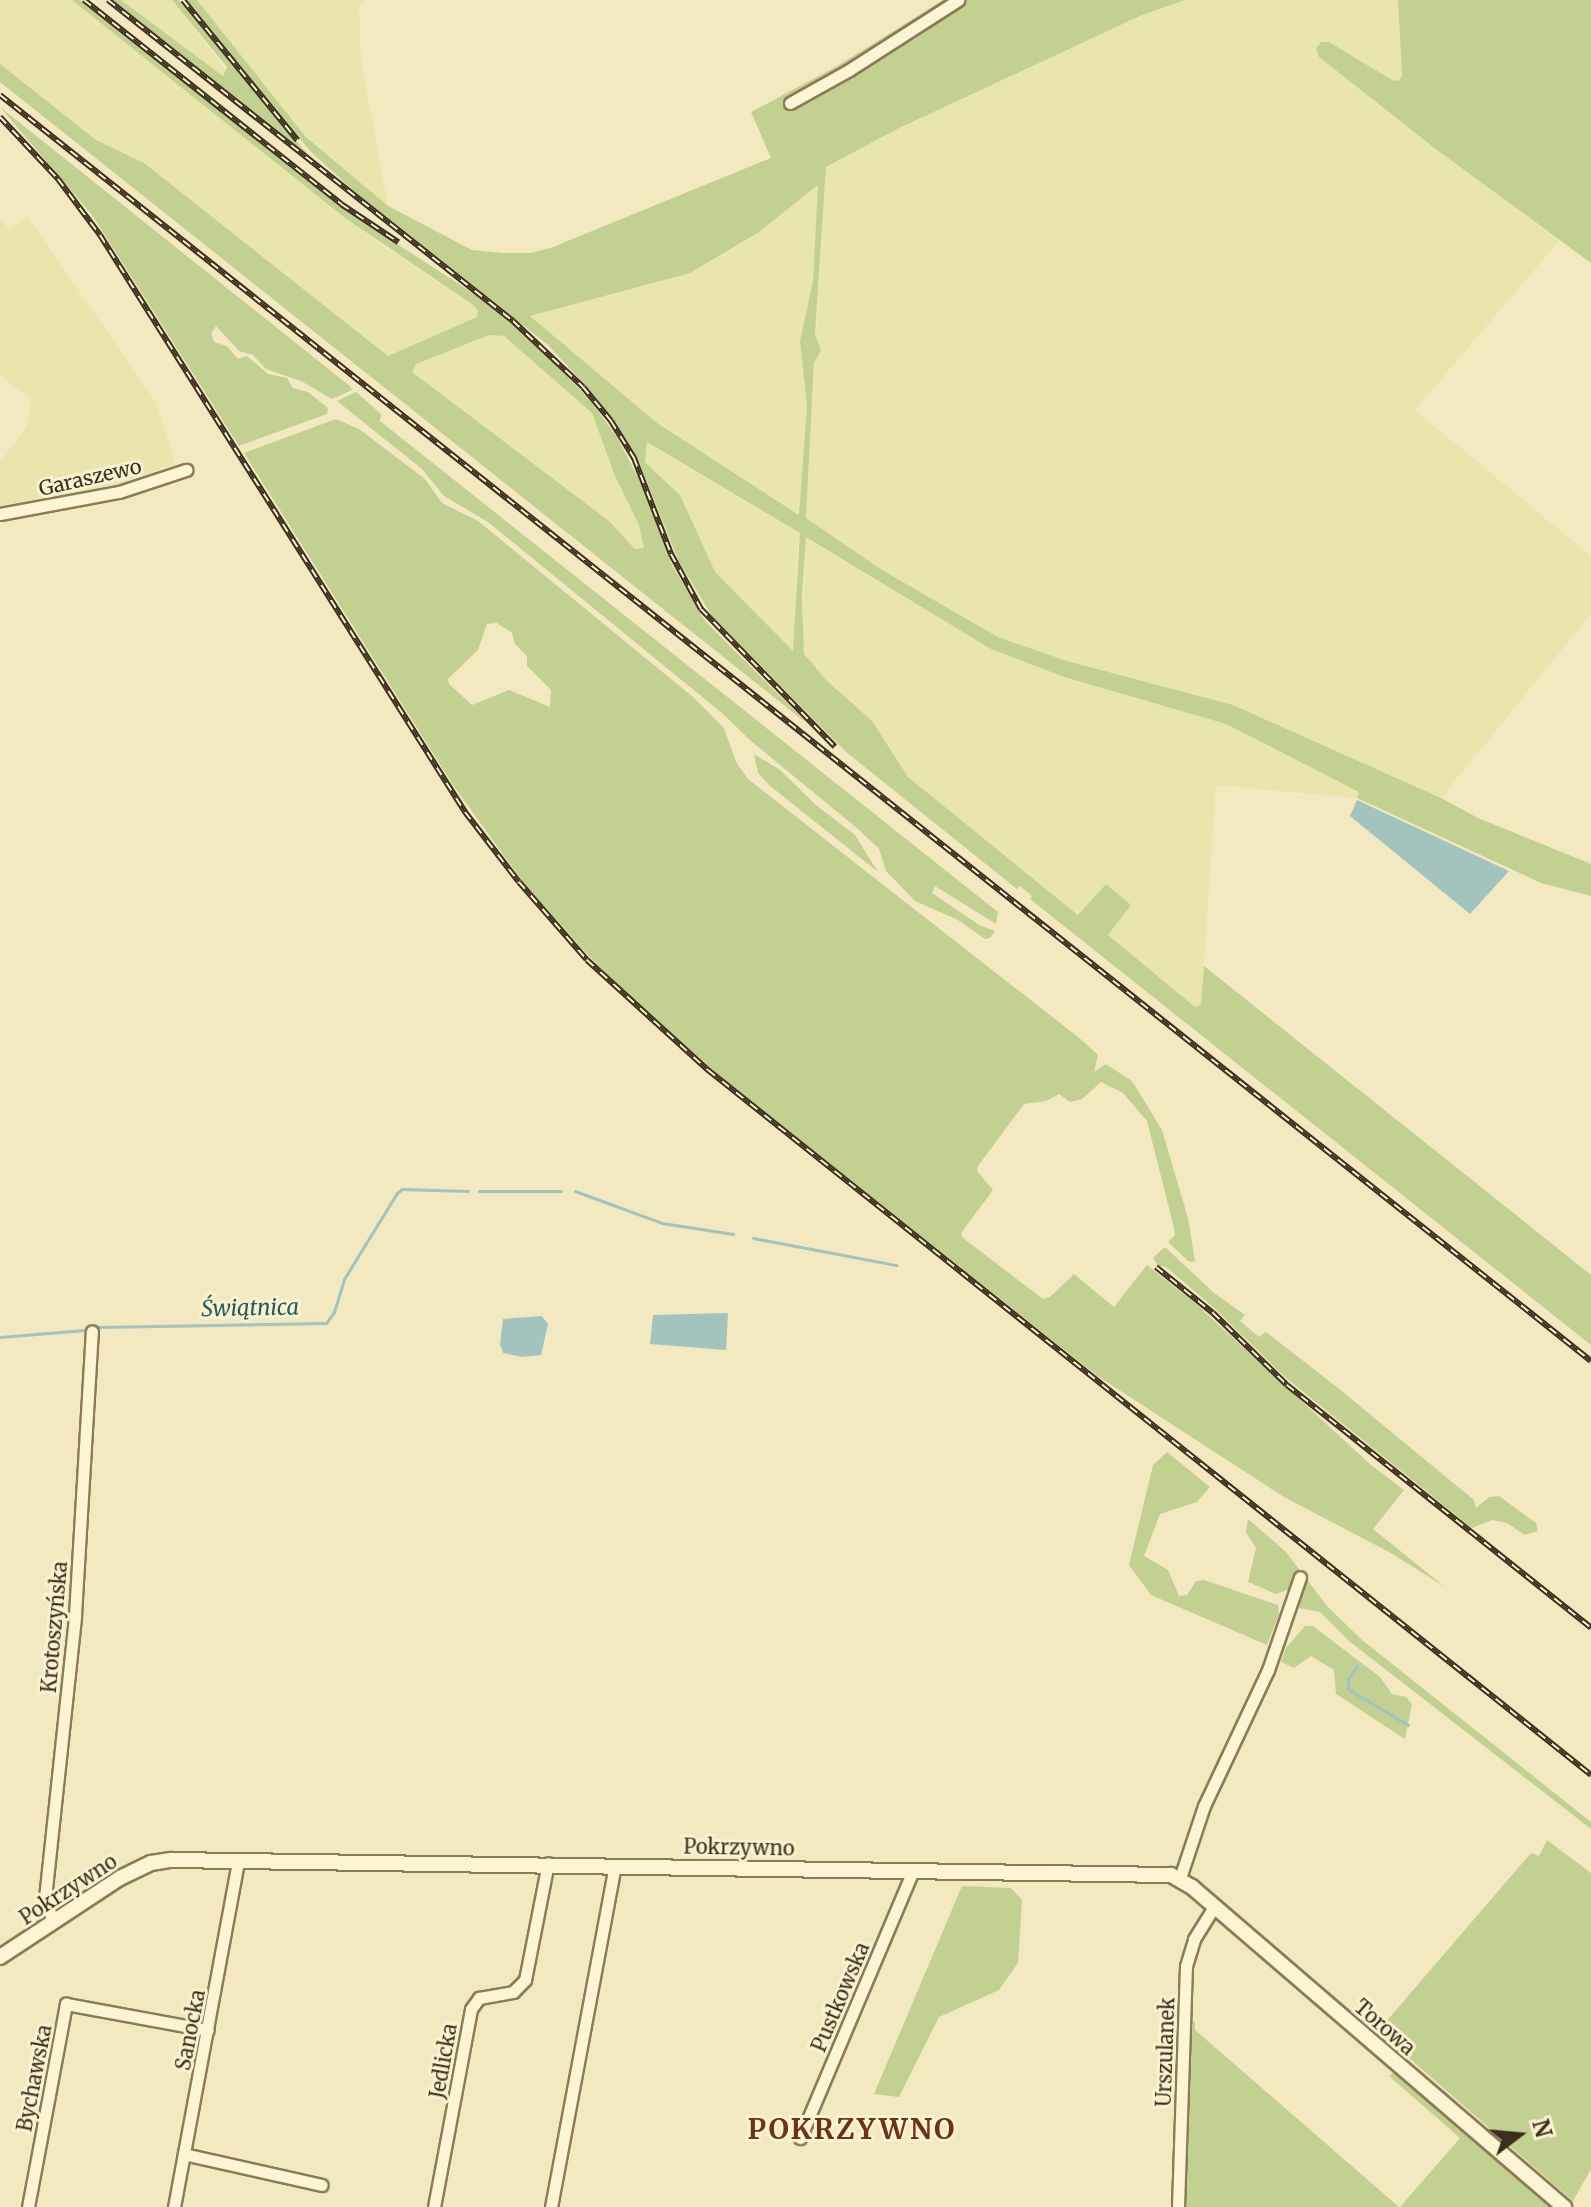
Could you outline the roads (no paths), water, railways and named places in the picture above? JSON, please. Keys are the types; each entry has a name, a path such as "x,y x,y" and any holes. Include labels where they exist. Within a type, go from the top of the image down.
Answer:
{"street":[{"path":"790,103 862,63 958,0"},
{"name":"Garaszewo","path":"0,514 119,492 186,470"},
{"name":"Krotoszyńska","path":"53,1922 45,1898 75,1615 92,1332"},
{"path":"1180,1878 1204,1806 1268,1670 1300,1577"},
{"name":"Pokrzywno","path":"0,1957 120,1878 151,1863 238,1860 548,1863 1165,1874 1180,1878"},
{"name":"Sanocka","path":"174,2207 238,1860"},
{"name":"Jedlicka","path":"434,2207 471,2009 479,1998 513,1992 525,1980 548,1863"},
{"path":"551,2207 615,1865"},
{"name":"Pustkowska","path":"800,2138 913,1870"},
{"name":"Torowa","path":"1180,1878 1564,2207"},
{"name":"Urszulanek","path":"1178,2207 1186,1966 1194,1939 1215,1906"},
{"name":"Bychawska","path":"28,2207 66,2004 208,2030"},
{"path":"184,2154 322,2185"}],"water":[{"path":"1357,800 1509,871 1470,914 1350,816"},
{"path":"728,1313 726,1350 650,1344 653,1315"},
{"path":"542,1316 548,1324 541,1355 522,1357 503,1353 500,1344 503,1319"}],"waterway":[{"name":"Świątnica","path":"99,1327 326,1323 334,1312 344,1279 397,1193 402,1189 468,1191"},
{"name":"Świątnica","path":"479,1191 561,1191"},
{"name":"Świątnica","path":"575,1191 662,1223 733,1234"},
{"name":"Świątnica","path":"753,1238 896,1265"},
{"name":"Świątnica","path":"0,1337 85,1330"},
{"path":"1357,1666 1348,1679 1348,1689 1408,1725"}],"railway":[{"path":"84,0 341,204 398,242"},
{"path":"108,0 513,321 583,387 611,421 634,458 671,554 701,609 835,747"},
{"path":"183,0 297,140"},
{"path":"0,95 1591,1361"},
{"path":"0,117 58,179 100,235 465,812 519,882 587,960 708,1070 1591,1775"},
{"path":"1156,1267 1213,1313 1287,1385 1591,1628"}],"district":[{"name":"POKRZYWNO","path":"852,2129"}]}
